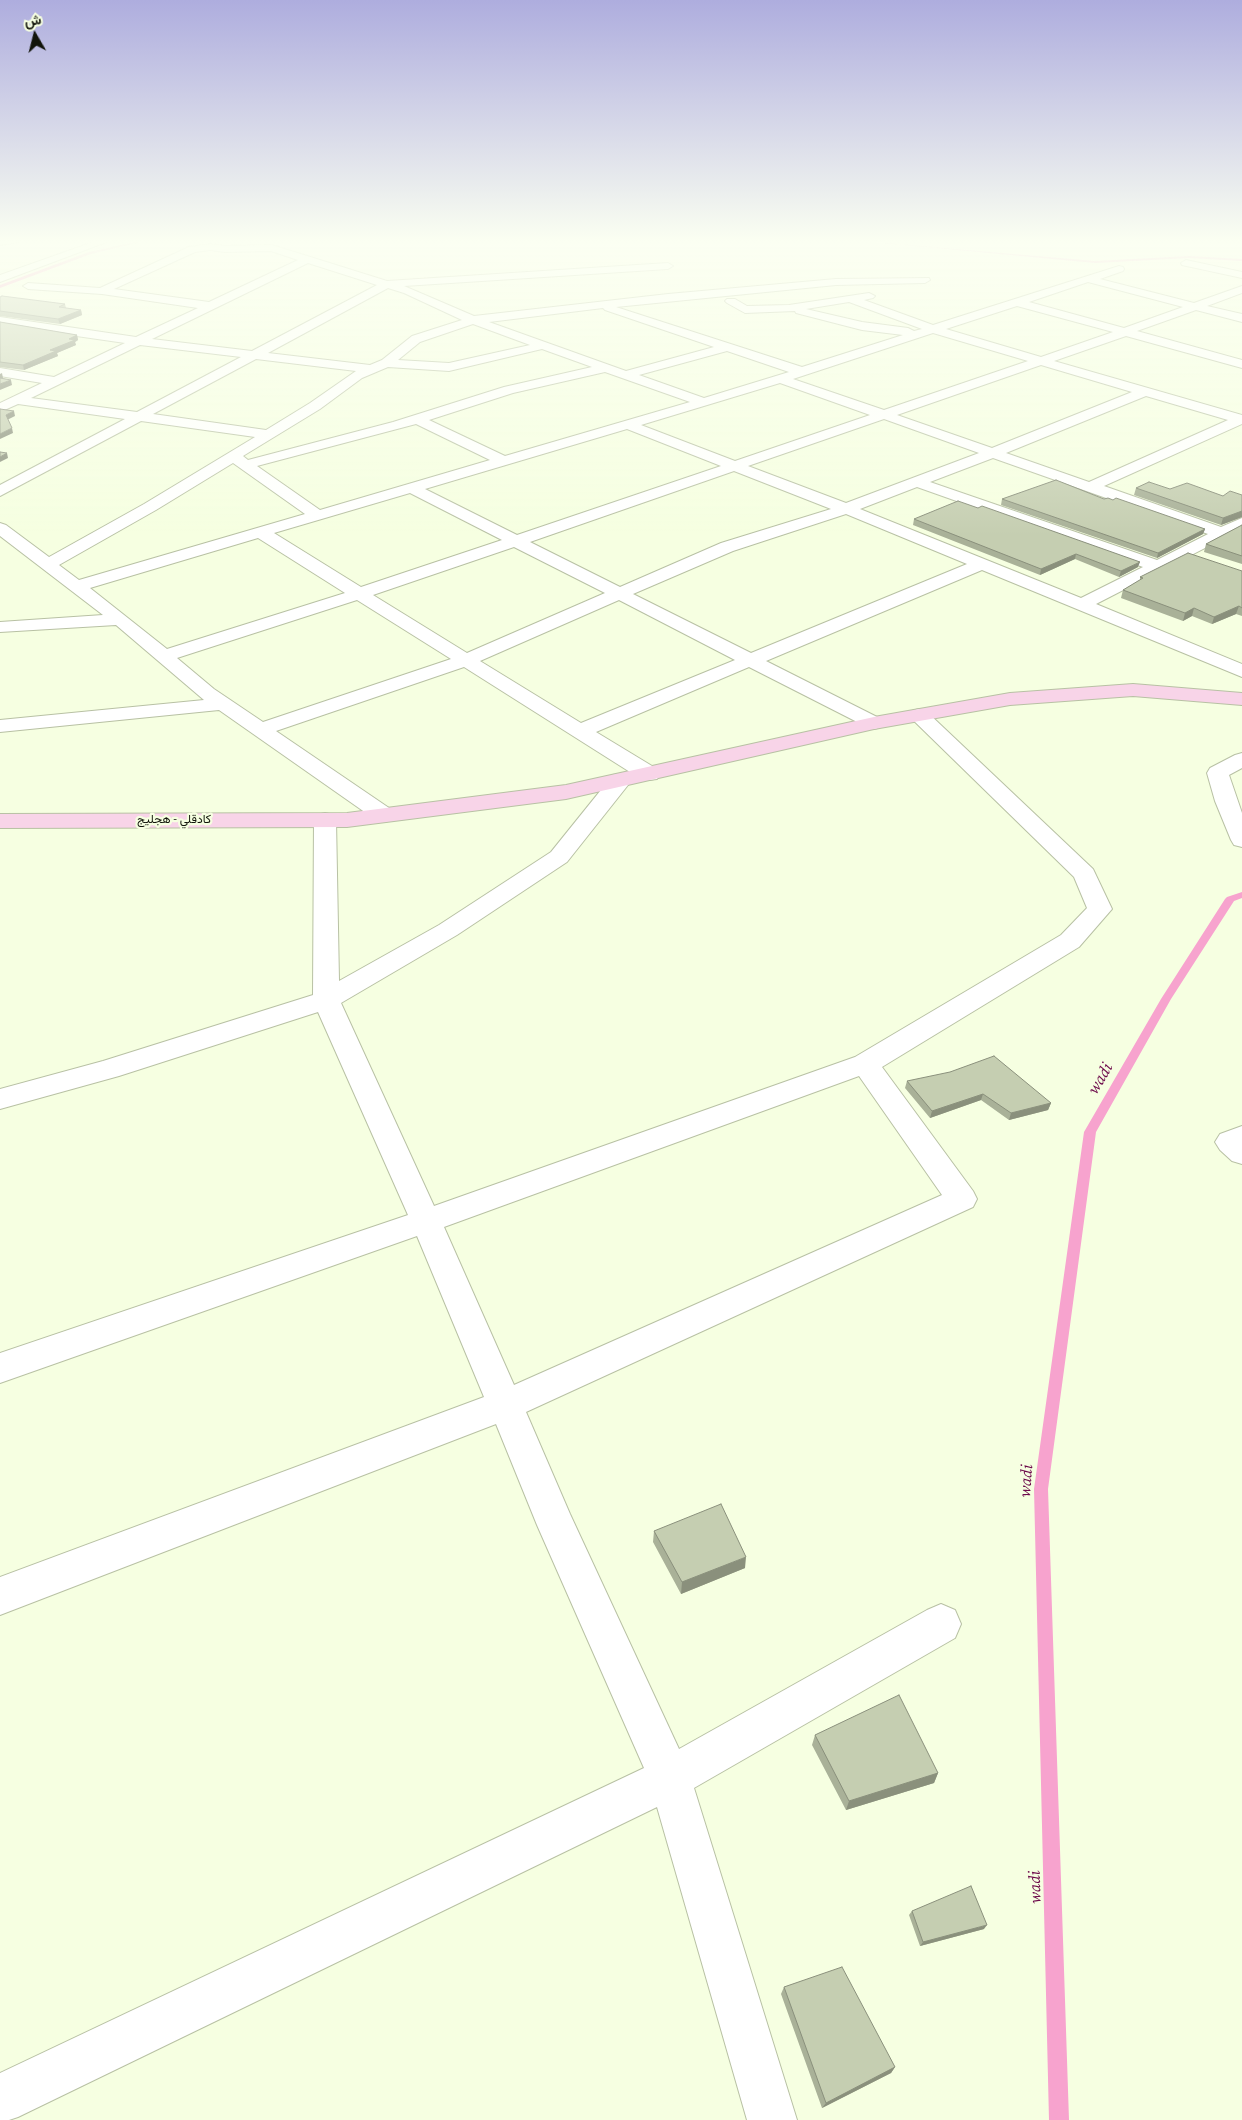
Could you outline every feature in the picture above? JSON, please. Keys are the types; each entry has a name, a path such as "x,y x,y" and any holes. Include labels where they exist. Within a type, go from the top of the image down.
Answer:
{"street":[{"path":"122,339 373,369"},
{"path":"0,408 140,339"},
{"path":"0,491 285,339"},
{"path":"48,564 150,507 315,406 358,375 386,363 416,339"},
{"path":"527,339 704,403"},
{"path":"703,339 802,372"},
{"path":"76,586 704,403 905,339"},
{"path":"953,339 1242,419"},
{"path":"164,656 359,594 1105,339"},
{"path":"1152,339 1241,362"},
{"path":"386,363 449,367 544,345"},
{"path":"625,375 727,347"},
{"path":"246,465 417,419 509,390 606,368"},
{"path":"0,372 55,381"},
{"path":"781,379 995,452 1222,533"},
{"path":"260,730 466,660 621,595 727,547 846,509 1144,392"},
{"path":"17,400 267,434"},
{"path":"417,419 503,461"},
{"path":"1092,486 1242,419"},
{"path":"628,425 846,509 1242,671"},
{"path":"232,456 318,515"},
{"path":"916,482 1158,566"},
{"path":"411,488 874,723"},
{"path":"1081,605 1242,523"},
{"path":"260,532 649,774"},
{"path":"4,535 48,564 120,619 224,704 384,815"},
{"path":"1184,552 1209,560"},
{"path":"580,731 981,564"},
{"path":"1,629 120,619"},
{"name":"كادقلي - هجليج","path":"0,821 336,820 566,792 874,723 1010,699 1133,690 1242,699"},
{"path":"0,726 224,704"},
{"path":"0,1368 426,1221 865,1064 1070,941 1100,909 1085,874 919,715"},
{"path":"1242,760 1218,773 1226,801 1242,840"},
{"path":"0,1099 109,1069 326,1000 448,930 558,857 621,780"},
{"path":"336,820 326,1000 426,1221 556,1525 670,1778 772,2120"},
{"path":"0,1596 505,1405 962,1199 865,1064"},
{"path":"1242,1137 1230,1142 1242,1153"},
{"path":"0,2100 670,1778 941,1624"}],"building":[{"path":"0,339 75,340 50,350 56,351 23,365 0,362"},
{"path":"0,378 11,380 0,384"},
{"path":"0,409 14,411 6,415 12,428 0,434"},
{"path":"0,452 7,453 0,457"},
{"path":"1056,480 1104,499 1113,500 1116,498 1205,529 1158,553 1002,499"},
{"path":"1149,482 1170,489 1187,483 1223,496 1230,491 1242,495 1242,511 1223,518 1136,488"},
{"path":"958,501 978,508 982,506 1140,562 1121,571 1076,554 1041,569 914,519"},
{"path":"1242,525 1242,556 1206,544"},
{"path":"1188,553 1242,571 1242,608 1239,606 1214,617 1194,608 1185,613 1123,590 1143,578 1140,577"},
{"path":"994,1056 1051,1103 1011,1113 983,1094 932,1111 907,1081 950,1072"},
{"path":"721,1504 746,1557 682,1582 654,1531"},
{"path":"899,1695 938,1773 849,1801 815,1735"},
{"path":"971,1886 987,1925 923,1942 912,1911"},
{"path":"842,1967 895,2067 826,2103 784,1987"}],"waterway":[{"name":"wadi","path":"1059,2120 1041,1489 1090,1132 1166,999 1230,899 1242,895"}]}
